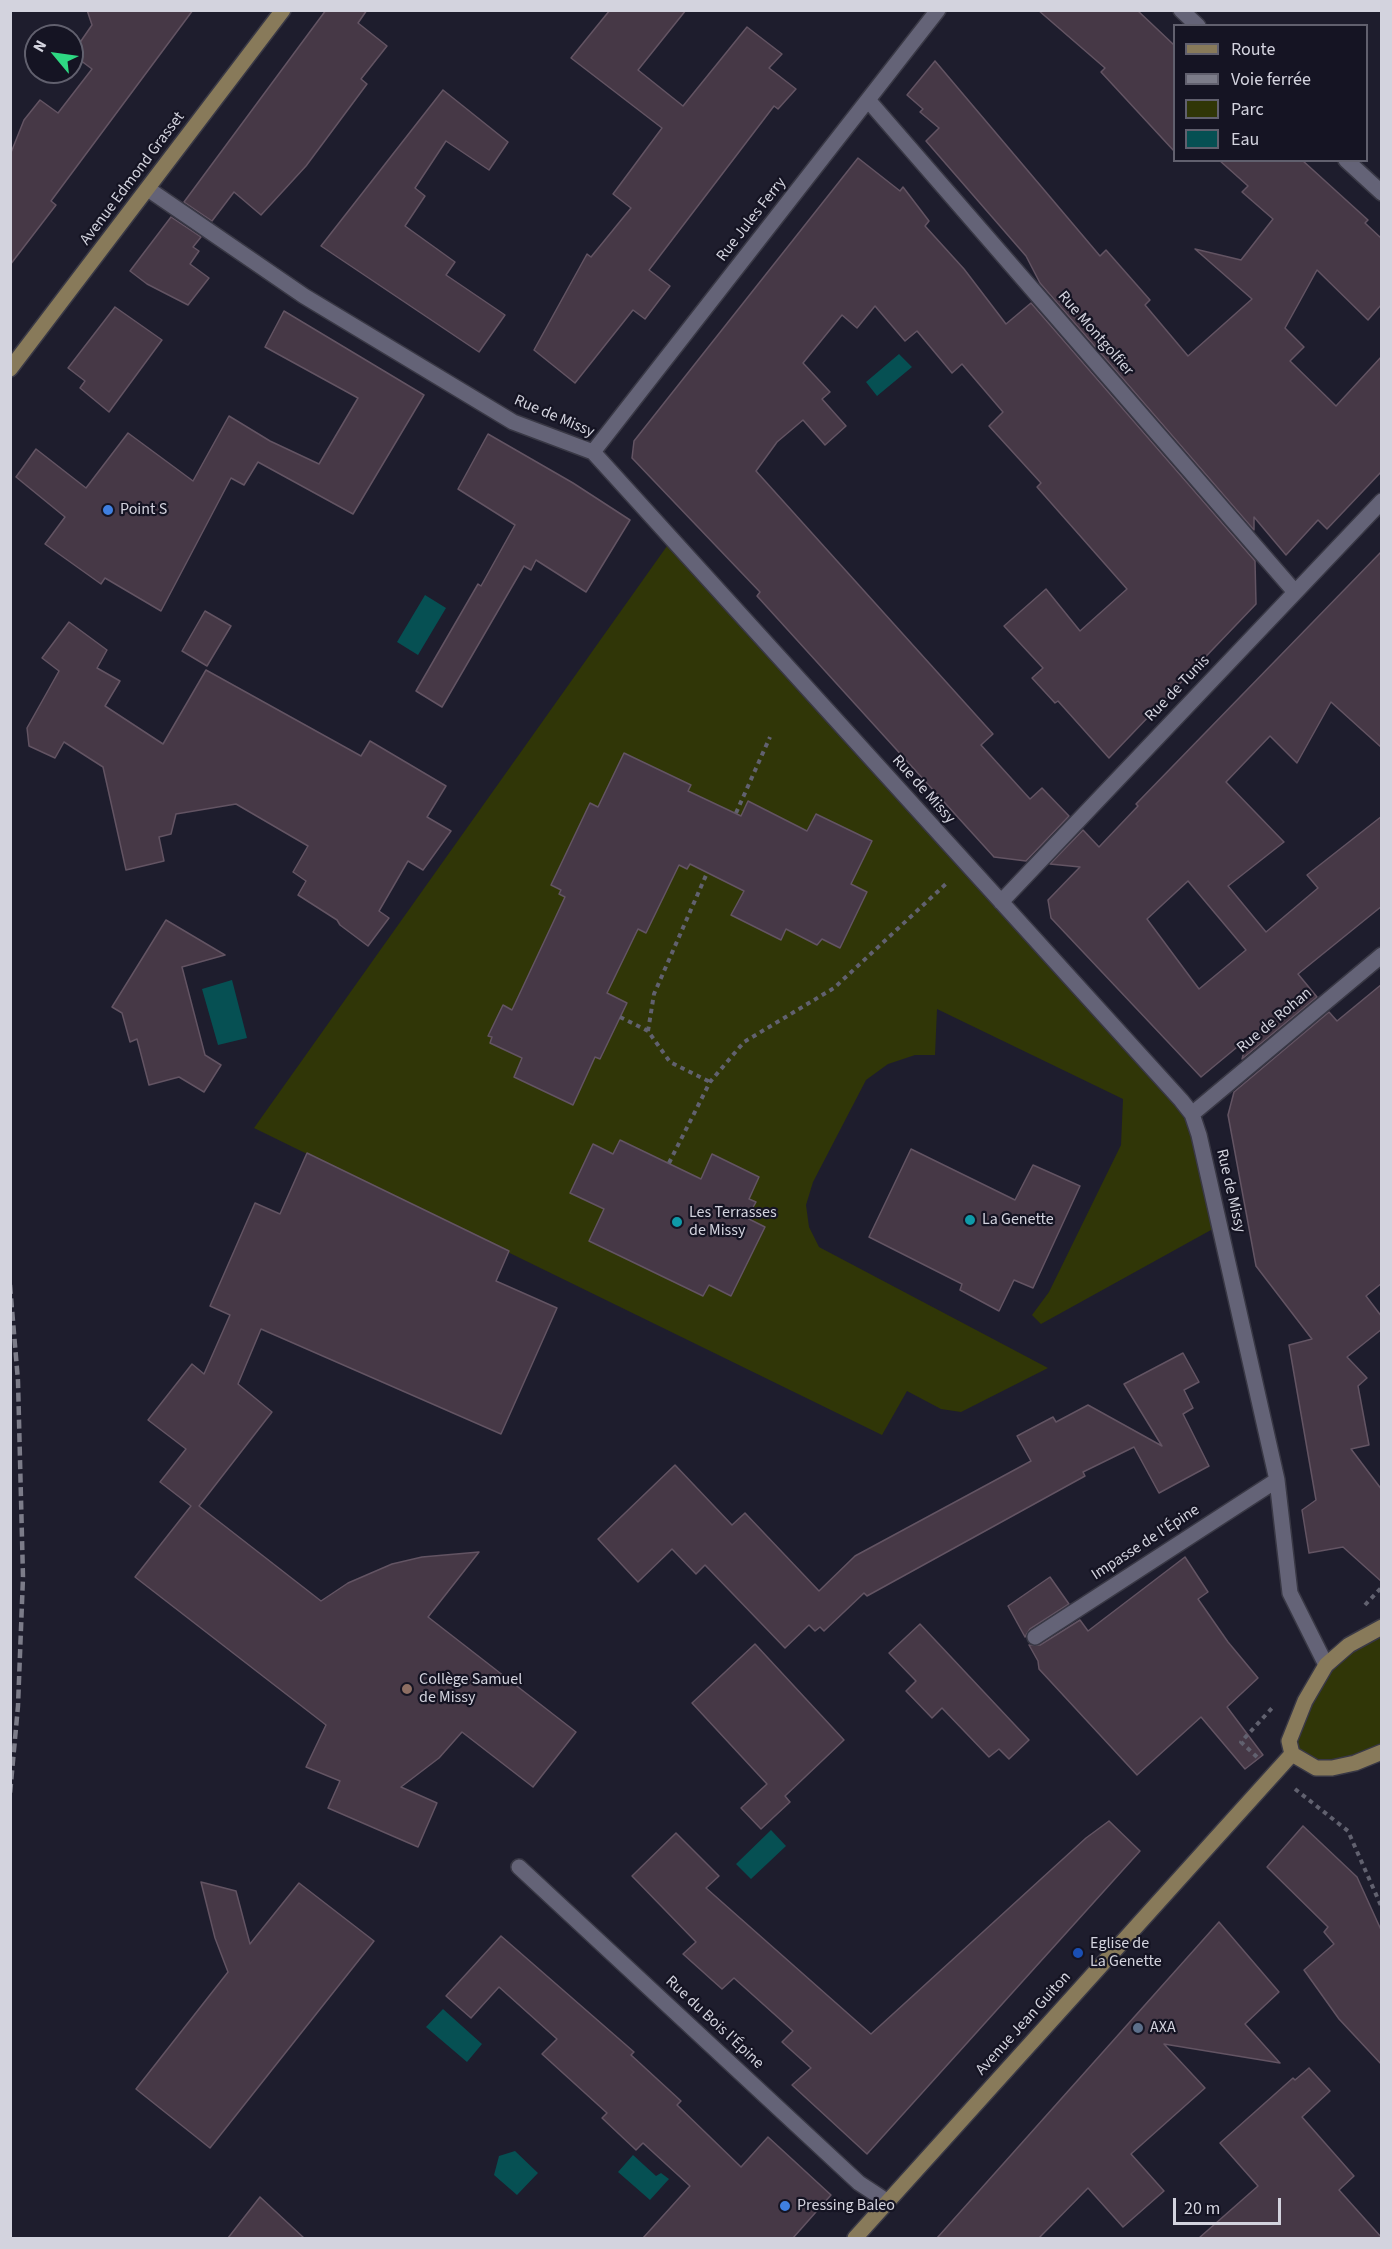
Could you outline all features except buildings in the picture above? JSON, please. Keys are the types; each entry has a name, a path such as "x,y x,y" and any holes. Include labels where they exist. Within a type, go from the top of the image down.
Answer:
{"main road":[{"name":"Avenue Edmond Grasset","path":"10,369 283,10"},
{"path":"1382,1628 1348,1645 1326,1665 1316,1679 1295,1722 1289,1741 1292,1754 1316,1768 1332,1768 1355,1763 1382,1752"},
{"name":"Avenue Jean Guiton","path":"855,2238 1292,1754"}],"street":[{"name":"Rue Jules Ferry","path":"594,452 938,10"},
{"path":"1181,10 1196,24"},
{"name":"Rue Montgolfier","path":"868,100 1295,592"},
{"path":"1348,162 1382,193"},
{"name":"Rue de Missy","path":"148,189 304,296 513,422 594,452 1174,1091 1192,1114 1199,1135 1277,1480 1290,1593 1326,1665"},
{"name":"Rue de Tunis","path":"1001,902 1382,501"},
{"name":"Rue de Rohan","path":"1192,1114 1382,955"},
{"name":"Impasse de l'Épine","path":"1035,1636 1277,1480"},
{"name":"Rue du Bois l'Épine","path":"519,1867 860,2183 888,2202"}],"path":[{"path":"736,813 770,737"},
{"path":"669,1163 710,1082 744,1042 834,988 967,865"},
{"path":"648,1031 654,994 707,873"},
{"path":"620,1017 648,1031 670,1062 710,1082"},
{"path":"1275,1773 1348,1831 1382,1908"}],"green space":[{"path":"672,539 1181,1100 1220,1225 1041,1324 1032,1315 1049,1292 1121,1145 1123,1099 937,1009 935,1055 915,1055 888,1064 866,1080 813,1182 806,1205 809,1227 819,1247 1048,1368 961,1412 941,1409 907,1391 882,1435 254,1128"},
{"path":"1381,1627 1381,1752 1332,1768 1292,1754 1316,1679"}],"water":[{"path":"899,354 912,367 877,396 866,382"},
{"path":"425,595 446,608 418,655 397,642"},
{"path":"232,980 247,1038 218,1045 202,989"},
{"path":"771,1830 786,1846 751,1879 736,1864"},
{"path":"443,2009 482,2044 467,2062 426,2027"},
{"path":"515,2151 538,2173 517,2195 494,2175 499,2156"},
{"path":"633,2155 656,2176 661,2173 669,2179 650,2200 618,2172"}],"railway":[{"path":"10,1285 18,1381 23,1577 18,1706 10,1794"}],"place":[{"name":"Point S","path":"108,510"},
{"name":"La Genette","path":"970,1220"},
{"name":"Les Terrasses de Missy","path":"677,1222"},
{"name":"Collège Samuel de Missy","path":"407,1689"},
{"name":"Eglise de La Genette","path":"1078,1953"},
{"name":"AXA","path":"1138,2028"},
{"name":"Pressing Baleo","path":"785,2206"}]}
